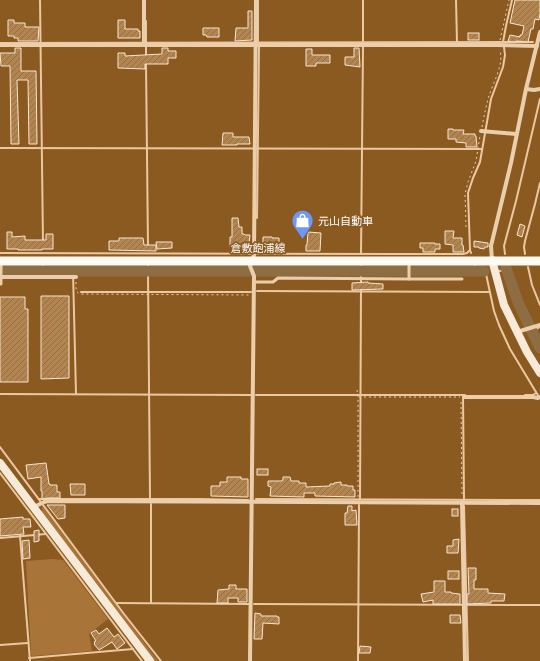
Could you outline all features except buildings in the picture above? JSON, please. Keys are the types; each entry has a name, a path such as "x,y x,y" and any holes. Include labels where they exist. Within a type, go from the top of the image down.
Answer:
{"main road":[{"name":"倉敷飽浦線","path":"1,263 253,259 409,264 492,260 540,261"}],"street":[{"path":"144,0 145,44"},
{"path":"250,661 254,149 257,44 256,0"},
{"path":"540,32 491,246 492,260 504,305 532,362 540,373"},
{"path":"0,45 499,43 537,46"},
{"path":"526,89 540,89"},
{"path":"484,131 516,134"},
{"path":"1,276 74,277"},
{"path":"517,332 540,325"},
{"path":"462,397 539,397"},
{"path":"0,463 39,504 150,661"},
{"path":"462,500 465,661"},
{"path":"39,504 48,501 252,502 462,500 540,502"}],"lane":[{"path":"1,263 1,284"},
{"path":"409,264 409,279"},
{"path":"254,282 273,282 278,278 462,279"}],"path":[{"path":"466,227 465,194 484,131 488,97 499,65 501,55 499,43 509,0"},
{"path":"74,277 76,291 81,294 254,295"},
{"path":"357,390 359,396 358,498"},
{"path":"359,396 462,397 462,500"}],"shaded area":[{"path":"42,506 158,661 153,661 42,513"},
{"path":"52,559 63,560 108,619 89,634 92,651 32,656 31,654 26,561"}],"waterway":[{"path":"40,0 43,243"},
{"path":"258,0 258,42"},
{"path":"363,0 363,43"},
{"path":"456,0 457,42"},
{"path":"503,42 512,0"},
{"path":"146,21 146,57"},
{"path":"0,43 533,42"},
{"path":"257,218 259,46"},
{"path":"361,254 363,47"},
{"path":"471,253 468,193 480,162 491,99 503,67 505,55 504,47"},
{"path":"146,63 148,247"},
{"path":"505,254 504,246 540,99"},
{"path":"0,148 482,149"},
{"path":"525,254 525,241 540,183"},
{"path":"0,253 463,254 470,250"},
{"path":"43,264 43,272"},
{"path":"148,264 148,272"},
{"path":"475,264 476,271"},
{"path":"361,266 361,284"},
{"path":"528,267 532,285 540,305"},
{"path":"506,268 518,302 540,348"},
{"path":"499,271 507,270"},
{"path":"0,271 484,271"},
{"path":"484,271 499,325 510,349 539,397"},
{"path":"73,272 76,394"},
{"path":"148,272 150,499"},
{"path":"360,499 361,288"},
{"path":"257,291 489,292"},
{"path":"81,292 251,292"},
{"path":"532,331 540,327"},
{"path":"525,395 533,395 536,393"},
{"path":"0,394 251,395"},
{"path":"256,395 465,395"},
{"path":"463,396 464,500"},
{"path":"0,447 124,614 161,661"},
{"path":"0,473 142,661"},
{"path":"39,499 248,500"},
{"path":"256,499 540,500"},
{"path":"151,504 151,603"},
{"path":"358,661 359,505"},
{"path":"464,506 468,661"},
{"path":"0,538 46,534"},
{"path":"20,536 30,661"},
{"path":"116,603 249,604"},
{"path":"254,604 540,605"},
{"path":"0,645 28,643"},
{"path":"29,658 133,649"}],"place":[{"name":"元山自動車","path":"302,240"}]}
